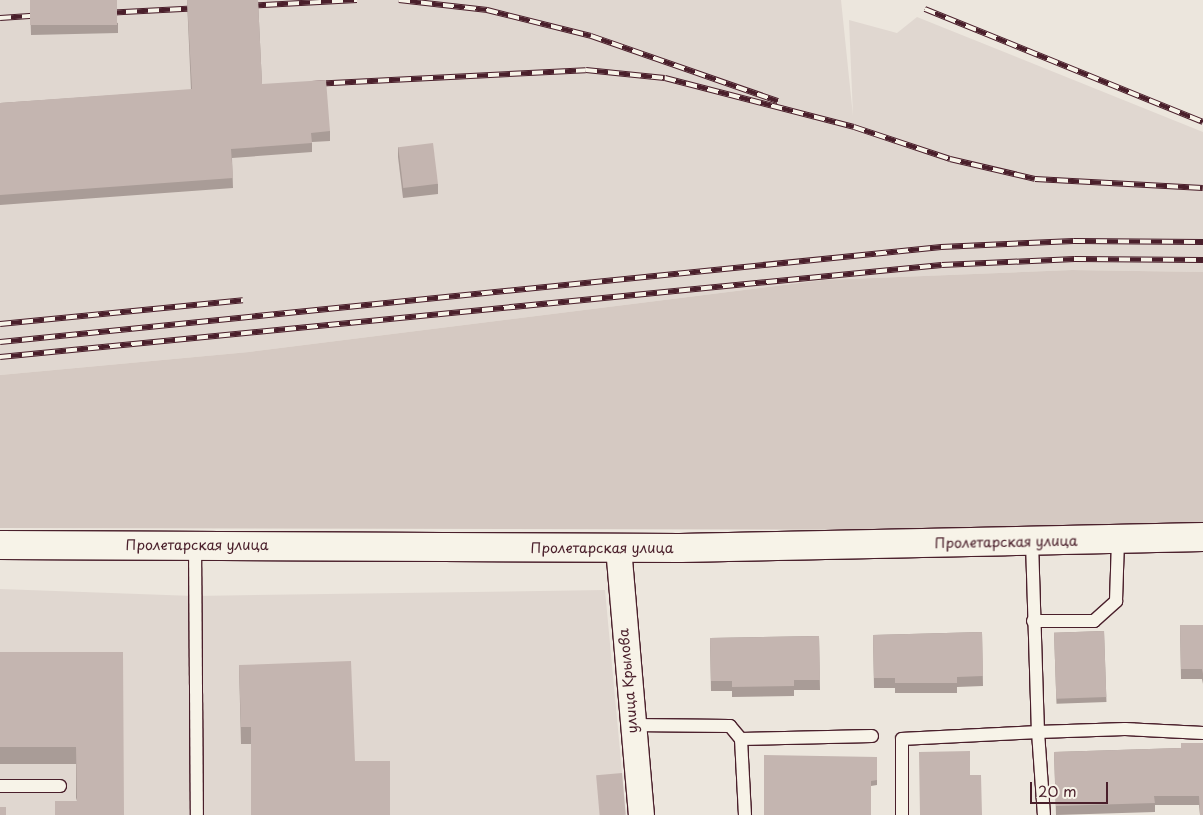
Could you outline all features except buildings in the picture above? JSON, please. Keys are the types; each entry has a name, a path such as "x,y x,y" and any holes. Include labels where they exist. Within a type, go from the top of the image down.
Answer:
{"street":[{"name":"Пролетарская улица","path":"0,545 618,547 1032,542 1203,537"},
{"name":"улица Крылова","path":"618,547 631,725 641,815"}],"lane":[{"path":"1033,621 1094,621 1116,601 1118,540"},
{"path":"1032,542 1033,621 1044,815"},
{"path":"195,545 197,815"},
{"path":"631,725 730,726 741,738 745,815"},
{"path":"902,815 902,739 1124,729 1203,732"},
{"path":"741,738 872,736"},
{"path":"0,786 60,786"}],"shaded area":[{"path":"0,0 841,0 853,116 849,20 897,33 917,17 1203,132 1203,272 1072,270 823,280 249,352 0,375"},
{"path":"1072,270 1203,272 1203,524 1008,530 0,528 0,375 249,352 823,280"},
{"path":"0,589 194,596 605,590 626,815 0,815"}],"railway":[{"path":"244,6 357,0"},
{"path":"399,0 487,10 591,36 778,101"},
{"path":"104,13 202,8"},
{"path":"925,9 1203,122"},
{"path":"0,18 44,15"},
{"path":"312,84 586,70 665,78 854,127 950,159 1035,179 1203,188"},
{"path":"0,342 941,247 1074,241 1203,242"},
{"path":"0,357 942,265 1075,259 1203,260"},
{"path":"0,324 243,300"}]}
